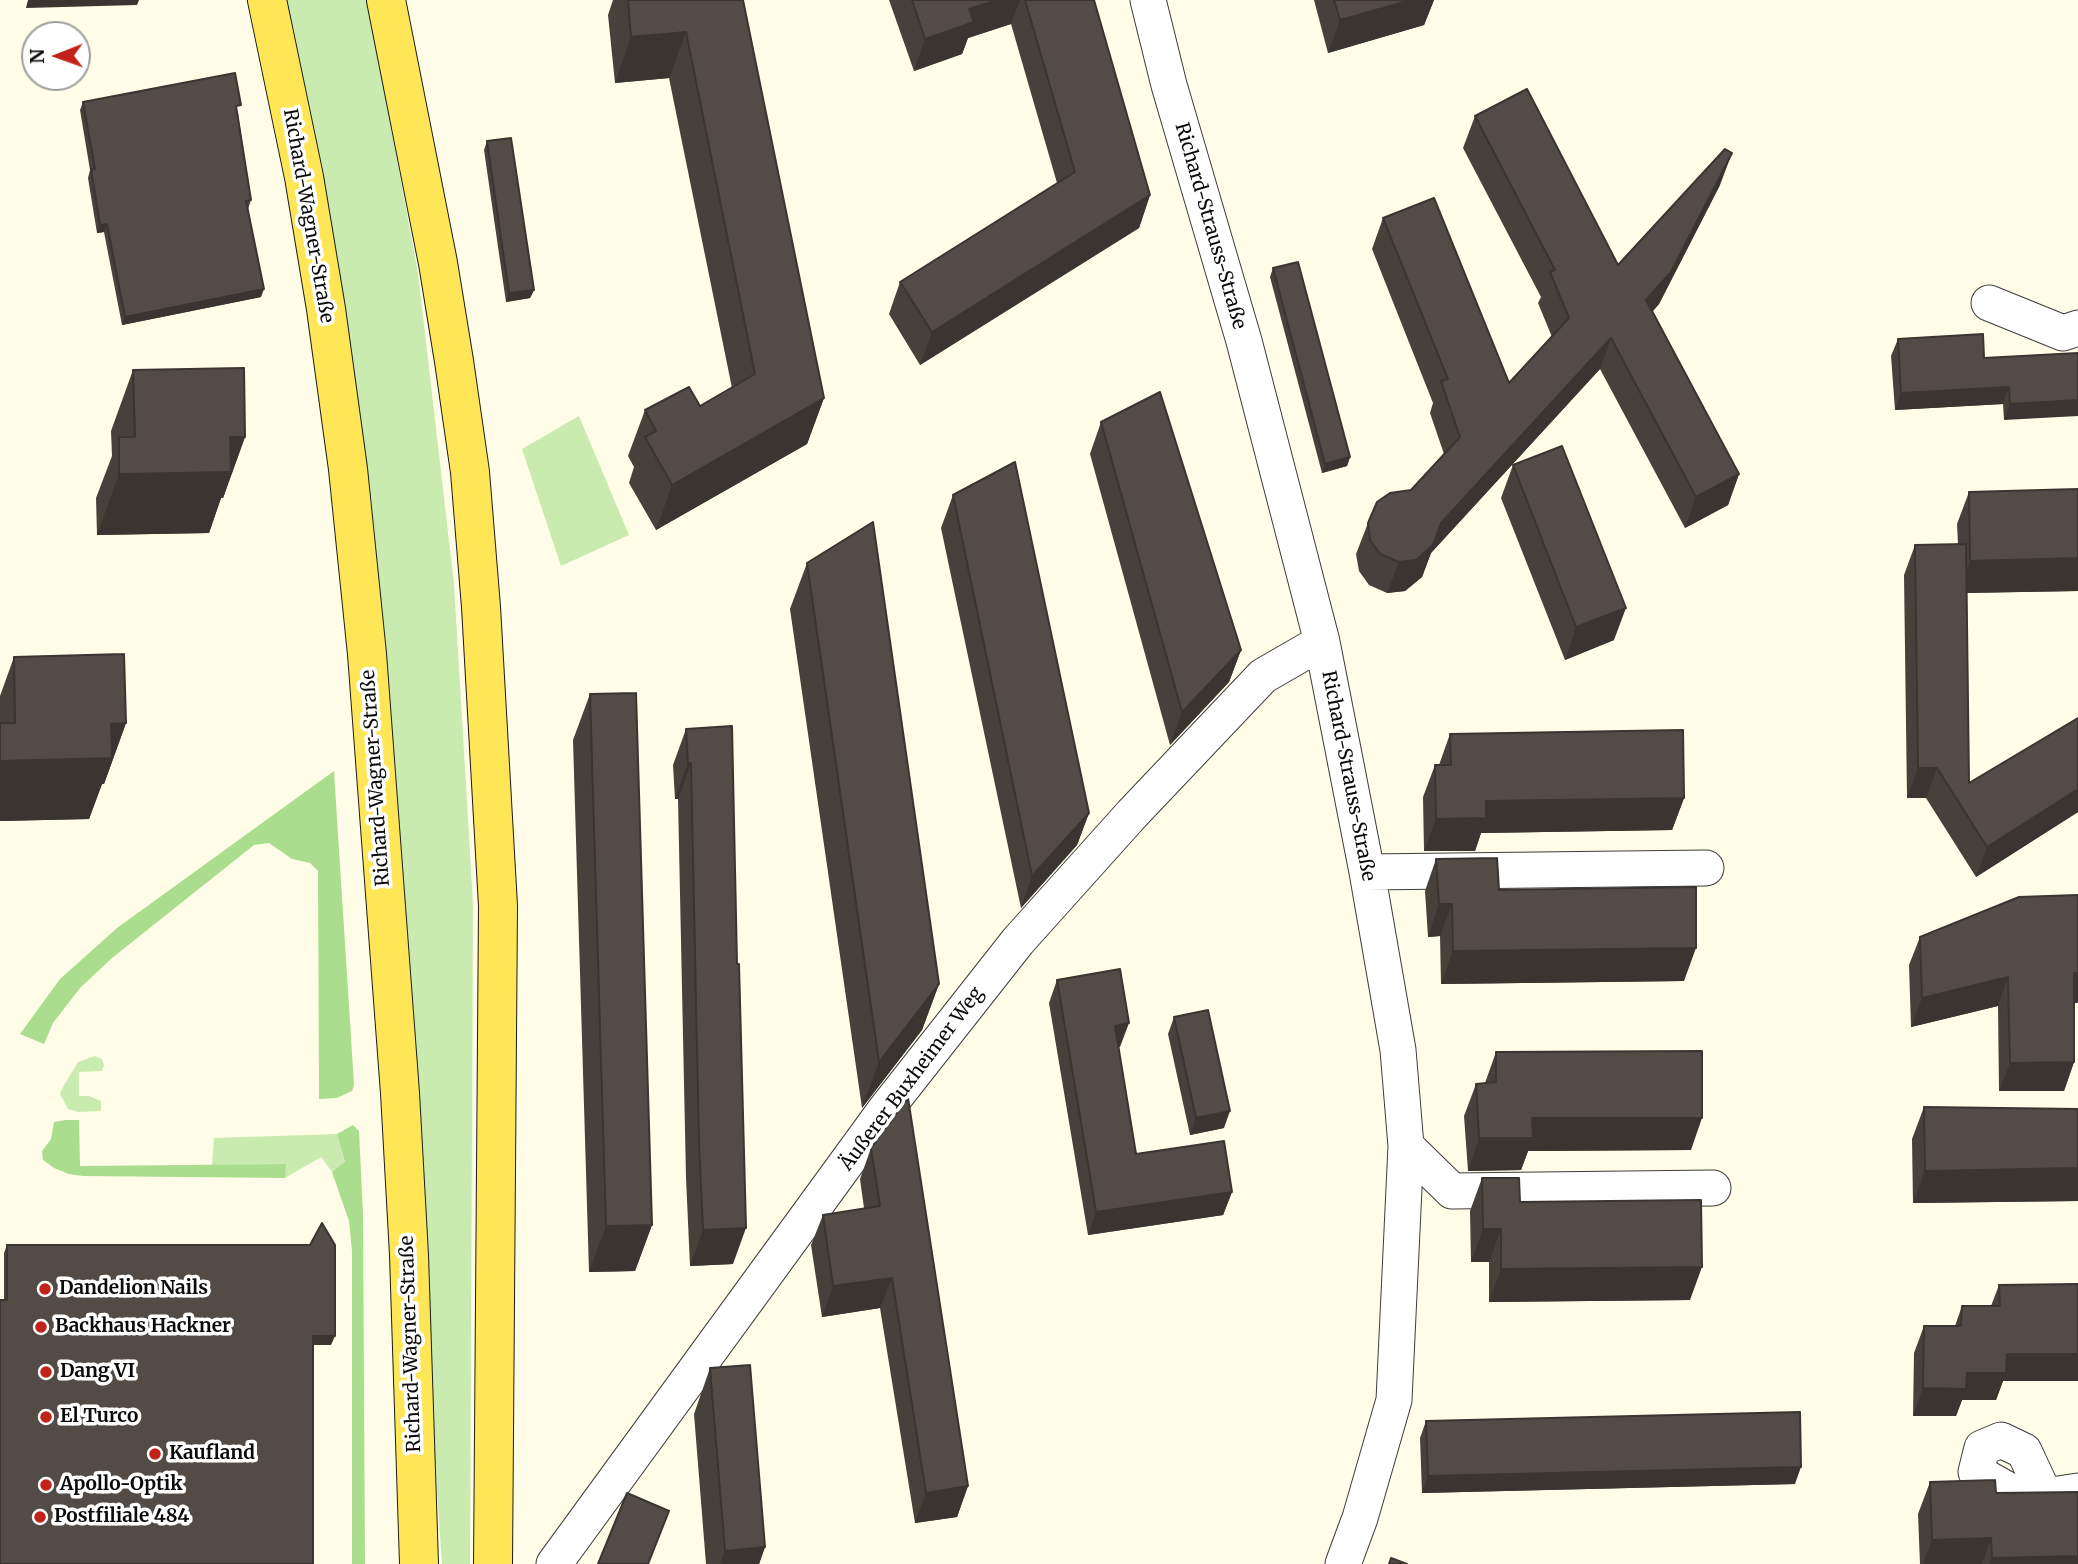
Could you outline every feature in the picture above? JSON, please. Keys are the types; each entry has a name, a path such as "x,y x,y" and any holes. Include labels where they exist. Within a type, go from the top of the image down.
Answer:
{"main road":[{"name":"Richard-Wagner-Straße","path":"267,0 304,177 326,309 348,470 367,654 409,1255 419,1564"},
{"path":"386,0 430,222 454,361 470,472 481,607 498,906 493,1564"}],"street":[{"name":"Richard-Strauss-Straße","path":"1149,0 1169,85 1244,341 1322,642 1367,872 1398,1050 1406,1146 1394,1400 1360,1518 1343,1564"},
{"path":"1989,303 2063,333 2078,328"},
{"name":"Äußerer Buxheimer Weg","path":"554,1564 869,1132 1018,941 1132,814 1264,676 1322,642"},
{"path":"1367,872 1706,868"},
{"path":"1406,1146 1452,1191 1713,1188"}],"green space":[{"path":"285,0 367,0 418,273 454,584 473,904 470,1564 442,1564 381,672"},
{"path":"579,416 629,535 561,566 522,449"},
{"path":"334,771 354,1085 352,1091 337,1098 319,1099 318,871 310,863 292,859 269,843 254,845 112,958 80,988 53,1023 44,1044 20,1034 60,979 117,928"},
{"path":"95,1056 102,1059 102,1071 79,1072 79,1096 89,1096 101,1101 101,1111 78,1112 68,1109 60,1094 63,1087 78,1062"},
{"path":"79,1120 80,1166 286,1164 285,1178 69,1174 43,1160 42,1151 51,1139 54,1122"},
{"path":"353,1125 359,1131 363,1214 365,1564 352,1564 352,1251 349,1221 332,1172 345,1162 337,1134"},
{"path":"337,1134 345,1163 332,1172 321,1157 285,1178 285,1164 212,1165 214,1138"}],"building":[{"path":"628,0 743,0 824,398 672,485 645,437 656,431 645,410 689,387 700,406 755,374 686,32 631,37"},
{"path":"912,0 997,0 969,9 974,22 925,39"},
{"path":"1025,0 1094,0 1150,195 932,332 900,282 1075,172"},
{"path":"1334,0 1411,0 1340,20"},
{"path":"235,73 241,105 236,106 251,200 246,201 264,289 125,317 107,224 100,225 91,169 95,169 83,102"},
{"path":"1527,89 1618,265 1725,149 1732,153 1671,272 1646,300 1739,474 1696,497 1611,338 1441,523 1433,545 1416,560 1399,562 1380,554 1370,540 1368,523 1377,502 1390,493 1411,490 1460,437 1441,381 1448,379 1383,218 1434,198 1509,383 1569,318 1550,272 1555,270 1475,116"},
{"path":"511,138 534,290 509,293 487,141"},
{"path":"1298,262 1350,457 1325,464 1273,268"},
{"path":"1983,334 1984,358 2078,353 2078,400 2010,404 2009,387 1901,393 1898,339"},
{"path":"244,368 245,437 230,437 231,472 119,474 119,437 135,437 133,370"},
{"path":"1160,392 1241,650 1182,712 1101,422"},
{"path":"1562,446 1626,608 1576,627 1513,465"},
{"path":"1015,462 1089,813 1032,876 953,495"},
{"path":"2078,489 2078,558 1970,561 1969,492"},
{"path":"873,522 939,984 879,1062 807,563"},
{"path":"1966,544 1969,783 2078,718 2078,789 1987,847 1937,768 1918,768 1915,545"},
{"path":"124,654 126,723 111,724 112,758 0,761 0,723 15,723 14,657"},
{"path":"636,693 652,1225 606,1226 590,694"},
{"path":"732,726 746,1228 703,1230 691,763 688,763 686,729"},
{"path":"1683,730 1684,798 1486,801 1486,818 1436,819 1435,765 1451,765 1450,734"},
{"path":"1497,858 1499,890 1696,887 1696,948 1453,951 1452,904 1439,904 1436,859"},
{"path":"2078,895 2078,973 2074,973 2074,1062 2010,1063 2008,977 1922,998 1920,937 2019,897"},
{"path":"1120,969 1129,1023 1115,1026 1136,1154 1224,1141 1232,1192 1096,1212 1057,980"},
{"path":"1208,1010 1230,1111 1196,1118 1174,1017"},
{"path":"1702,1051 1702,1118 1532,1118 1533,1138 1479,1138 1476,1084 1496,1082 1496,1052"},
{"path":"908,1098 968,1486 926,1493 892,1278 833,1286 823,1215 880,1206 871,1148"},
{"path":"1924,1107 2078,1109 2078,1168 1925,1171"},
{"path":"1482,1178 1519,1178 1520,1202 1701,1200 1702,1267 1501,1269 1501,1229 1483,1229"},
{"name":"Kaufland","path":"322,1223 335,1245 335,1336 313,1336 313,1564 0,1564 0,1300 7,1300 7,1245 310,1245"},
{"path":"2078,1284 2078,1354 2007,1354 2006,1373 1967,1373 1966,1389 1923,1388 1924,1326 1961,1326 1962,1306 2000,1306 1999,1285"},
{"path":"750,1365 765,1547 725,1551 710,1368"},
{"path":"1800,1412 1801,1467 1428,1476 1426,1421"},
{"path":"1995,1480 1996,1493 2078,1492 2078,1556 1992,1558 1991,1538 1932,1540 1930,1482"},
{"path":"627,1493 669,1511 648,1564 598,1564"},
{"path":"1391,1558 1407,1564 1389,1564"}],"place":[{"name":"Dandelion Nails","path":"45,1289"},
{"name":"Backhaus Hackner","path":"41,1327"},
{"name":"Dang VI","path":"46,1372"},
{"name":"El Turco","path":"46,1417"},
{"name":"Kaufland","path":"155,1454"},
{"name":"Apollo-Optik","path":"46,1485"},
{"name":"Postfiliale 484","path":"40,1517"}]}
